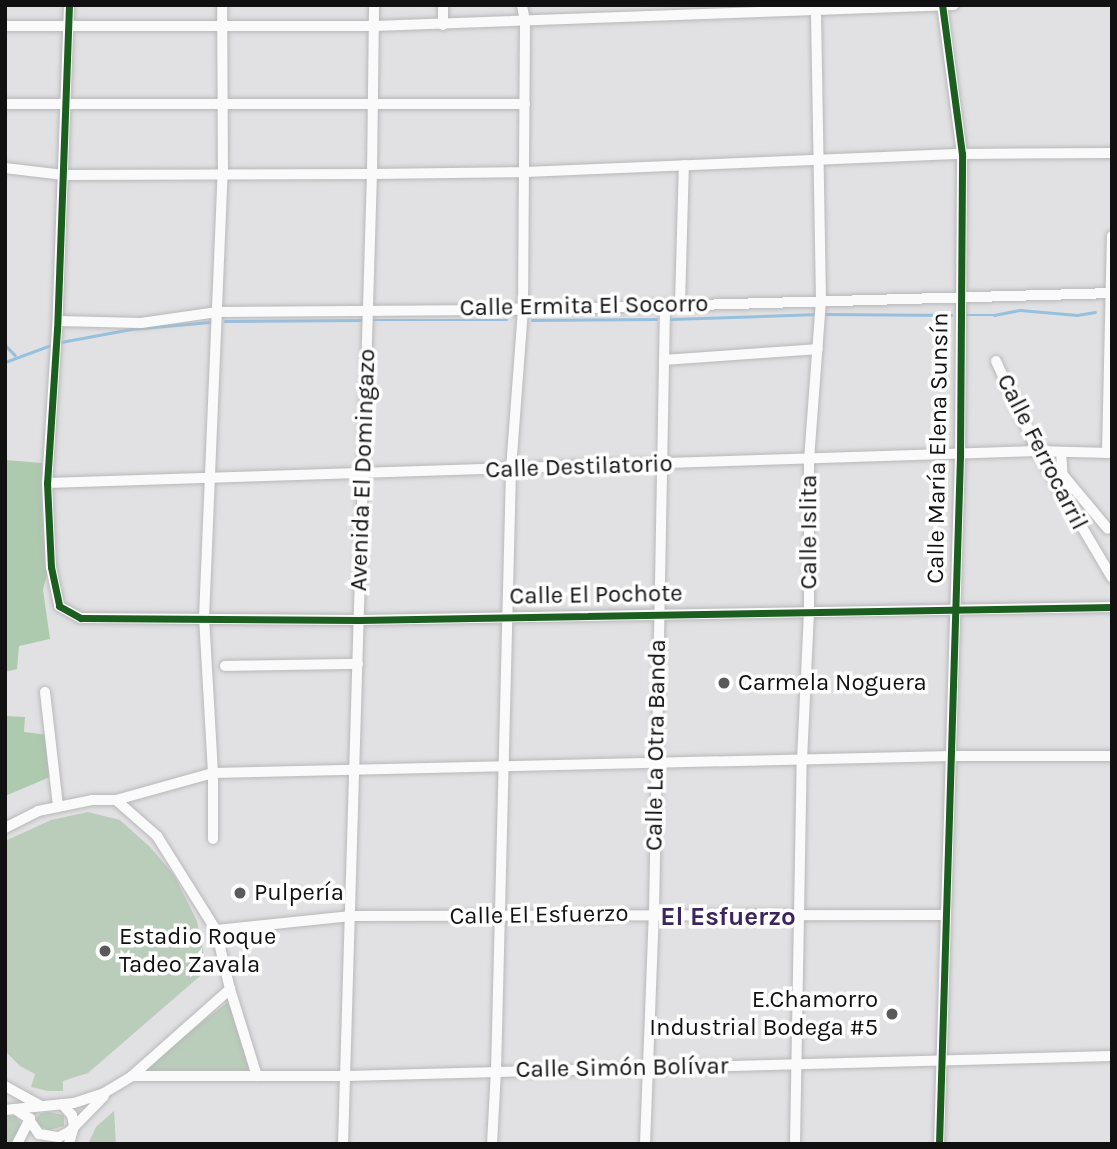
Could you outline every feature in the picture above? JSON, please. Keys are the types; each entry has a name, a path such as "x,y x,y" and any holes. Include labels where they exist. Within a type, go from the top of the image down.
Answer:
{"street":[{"path":"47,483 58,321 68,103 69,5"},
{"path":"212,839 212,773 204,618 223,173 222,5"},
{"name":"Avenida El Domingazo","path":"343,1144 372,174 374,5"},
{"path":"443,5 443,25"},
{"path":"492,1144 505,766 511,469 523,310 525,21 522,5"},
{"path":"5,26 223,28 443,25 816,7 954,5"},
{"name":"Calle María Elena Sunsín","path":"939,1144 960,456 962,154 942,6"},
{"name":"Calle Islita","path":"795,1144 802,761 809,610 809,460 821,310 816,7"},
{"path":"5,104 525,104"},
{"path":"5,168 64,175 525,172 962,154 1112,153"},
{"path":"680,304 684,166"},
{"path":"1109,453 1112,236"},
{"name":"Calle Ermita El Socorro","path":"58,321 141,323 217,312 368,313 680,304 821,310 959,296 1110,293"},
{"name":"Calle La Otra Banda","path":"645,1144 654,913 665,305"},
{"path":"665,360 818,349"},
{"name":"Calle Ferrocarril","path":"996,361 1037,451 1064,502 1112,578"},
{"name":"Calle Destilatorio","path":"47,483 209,475 363,475 960,456 1037,451 1109,453"},
{"path":"1062,452 1064,502"},
{"path":"1063,475 1108,529"},
{"name":"Calle El Pochote","path":"47,483 51,567 59,606 81,618 359,620 508,615 1112,607"},
{"path":"225,666 358,664"},
{"path":"46,692 58,806"},
{"path":"5,828 38,811 58,806 116,800 212,773 951,756 1112,756"},
{"path":"116,800 157,836 216,930 230,989 257,1076"},
{"name":"Calle El Esfuerzo","path":"216,930 351,916 500,917 654,913 946,915"},
{"path":"10,1109 88,1100 111,1088 132,1076 230,989"},
{"name":"Calle Simón Bolívar","path":"132,1076 347,1076 942,1063 1112,1056"},
{"path":"5,1086 41,1106"},
{"path":"39,1135 59,1137 74,1126 111,1088"},
{"path":"62,1104 72,1115 74,1126 69,1144"},
{"path":"17,1144 29,1121 41,1106"},
{"path":"10,1109 29,1121 47,1144"}],"green space":[{"path":"5,460 42,463 50,563 43,590 50,639 19,646 17,669 5,672"},
{"path":"5,716 25,717 24,732 49,735 50,777 5,796"},
{"name":"Estadio Roque Tadeo Zavala","path":"88,812 120,820 150,847 174,875 197,921 207,970 88,1073 63,1081 63,1091 48,1091 31,1087 35,1074 20,1066 5,1051 5,841 51,820"},
{"path":"228,1002 256,1074 132,1076"},
{"path":"114,1111 116,1144 88,1144 96,1127"},
{"path":"48,1112 64,1115 64,1126 49,1130 38,1125 36,1118"},
{"path":"5,1115 16,1116 22,1127 12,1144 5,1144"}],"waterway":[{"path":"966,315 994,315 1020,310 1077,315 1095,312"},
{"path":"671,319 818,314"},
{"path":"825,314 951,315"},
{"path":"532,320 656,319"},
{"path":"225,321 365,320"},
{"path":"372,320 507,320"},
{"path":"61,342 131,329 210,322"},
{"path":"5,345 15,355"},
{"path":"5,362 51,345"}],"cycle path":[{"path":"69,5 57,329 47,483 51,567 59,606 81,618 359,620 1112,607"},
{"path":"939,1144 960,456 962,154 942,5"}],"place":[{"name":"Carmela Noguera","path":"724,683"},
{"name":"Pulpería","path":"240,893"},
{"name":"Estadio Roque Tadeo Zavala","path":"105,951"},
{"name":"E.Chamorro Industrial Bodega #5","path":"892,1014"}],"district":[{"name":"El Esfuerzo","path":"728,917"}]}
